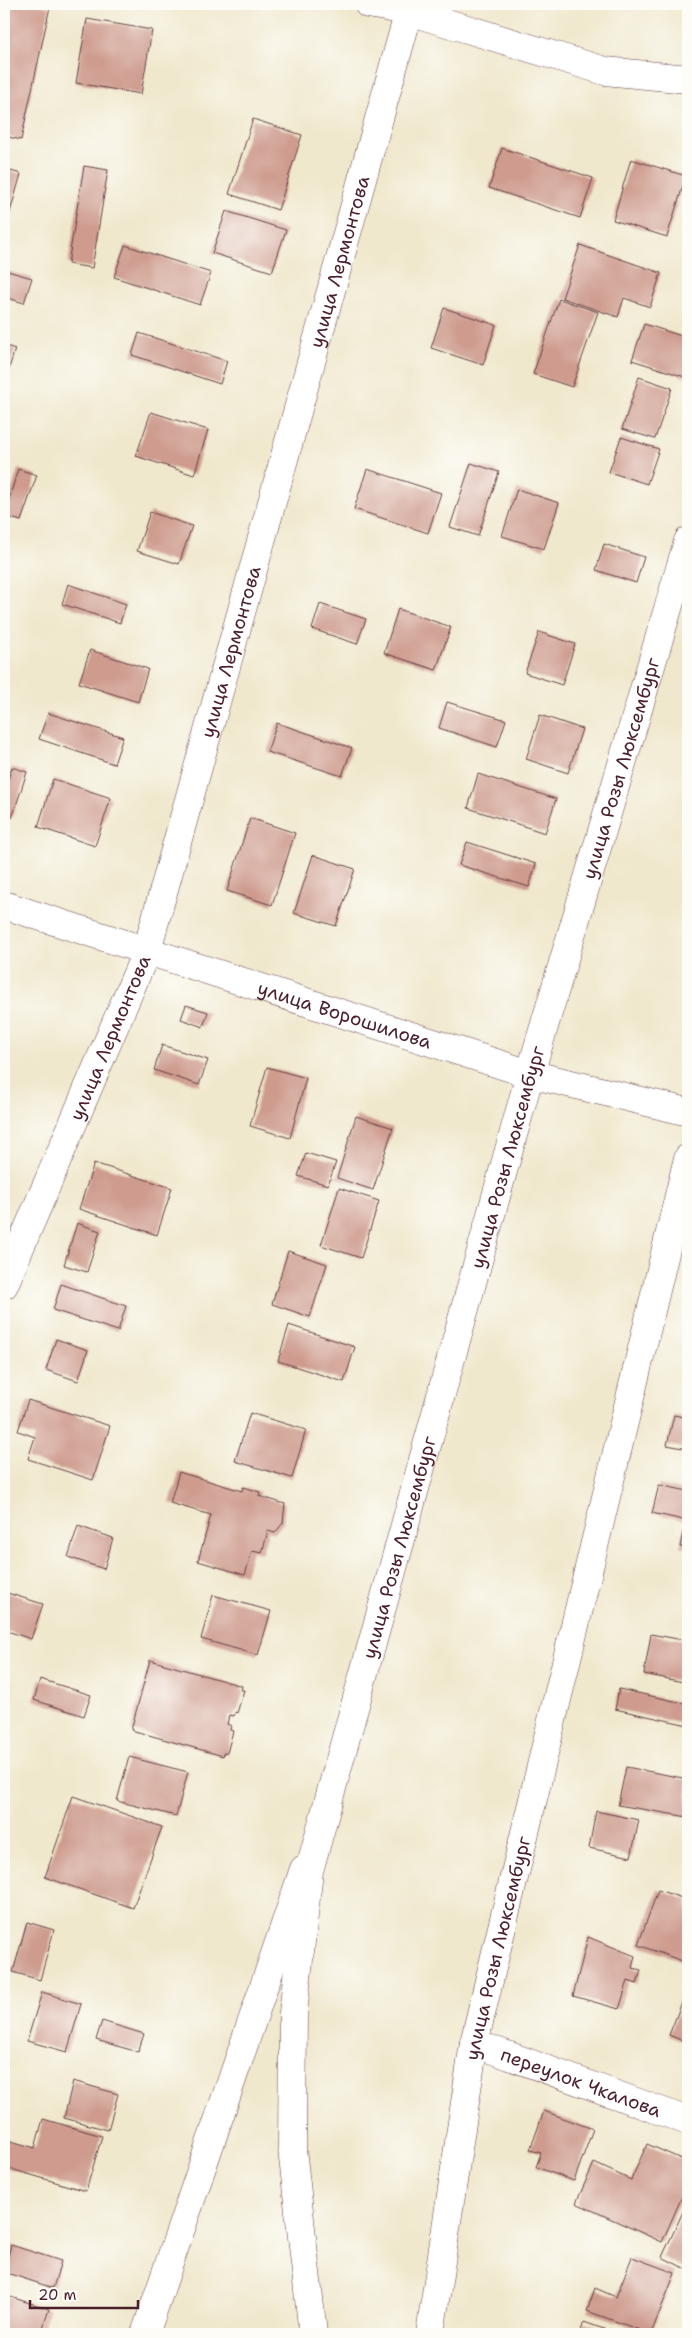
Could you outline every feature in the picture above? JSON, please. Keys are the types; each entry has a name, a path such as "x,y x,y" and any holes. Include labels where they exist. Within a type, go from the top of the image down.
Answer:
{"street":[{"path":"368,4 410,7 605,71 688,79"},
{"name":"улица Лермонтова","path":"4,1284 147,950 410,7"},
{"name":"улица Розы Люксембург","path":"313,2334 292,2149 293,2013 309,1871 530,1074 688,541"},
{"name":"улица Ворошилова","path":"4,905 530,1074 688,1112"},
{"name":"улица Розы Люксембург","path":"430,2334 474,2043 688,1158"},
{"name":"улица Розы Люксембург","path":"145,2334 336,1776"},
{"name":"переулок Чкалова","path":"474,2043 688,2121"}],"building":[{"path":"5,4 35,4 50,7 21,140 4,136"},
{"path":"87,19 152,30 141,94 76,83"},
{"path":"253,119 302,135 278,210 229,194"},
{"path":"502,148 593,178 580,218 489,188"},
{"path":"631,159 686,176 667,237 613,220"},
{"path":"84,166 108,170 92,268 68,264"},
{"path":"4,169 21,174 6,226 4,225"},
{"path":"226,211 286,230 272,272 212,253"},
{"path":"125,245 211,273 200,305 114,277"},
{"path":"580,245 661,273 650,307 624,298 618,317 562,298"},
{"path":"4,270 32,278 24,303 4,297"},
{"path":"559,299 598,312 572,387 533,374"},
{"path":"444,308 496,325 483,365 431,348"},
{"path":"644,324 688,338 688,378 632,360"},
{"path":"139,333 227,361 220,384 132,355"},
{"path":"4,345 15,349 4,385"},
{"path":"639,377 672,388 655,439 622,429"},
{"path":"151,412 208,430 194,475 136,456"},
{"path":"621,437 659,449 647,484 609,472"},
{"path":"471,463 499,472 478,536 450,527"},
{"path":"18,469 37,475 21,521 4,516"},
{"path":"367,469 441,493 428,533 354,509"},
{"path":"517,489 559,503 544,549 502,536"},
{"path":"150,512 192,526 179,564 137,551"},
{"path":"604,544 644,557 636,583 596,570"},
{"path":"68,584 126,604 120,623 62,604"},
{"path":"320,604 366,619 357,644 312,629"},
{"path":"398,609 451,627 436,670 384,653"},
{"path":"539,632 575,644 562,685 525,673"},
{"path":"90,650 148,669 138,702 79,683"},
{"path":"447,702 506,720 497,747 439,728"},
{"path":"48,713 123,737 114,764 39,739"},
{"path":"540,715 582,729 568,773 526,759"},
{"path":"277,723 352,748 342,776 267,752"},
{"path":"12,767 27,772 12,818 4,815 4,791"},
{"path":"478,774 556,799 545,833 468,808"},
{"path":"53,779 111,798 95,846 38,827"},
{"path":"250,818 295,833 272,905 227,891"},
{"path":"467,842 536,864 529,887 459,865"},
{"path":"313,855 355,869 336,926 294,913"},
{"path":"186,1005 208,1012 203,1027 181,1019"},
{"path":"162,1045 208,1060 199,1085 154,1070"},
{"path":"267,1067 306,1078 290,1138 250,1126"},
{"path":"356,1116 393,1128 373,1190 337,1178"},
{"path":"306,1153 336,1162 328,1185 298,1176"},
{"path":"94,1163 172,1188 157,1235 79,1209"},
{"path":"339,1188 379,1201 361,1258 321,1245"},
{"path":"77,1223 100,1231 87,1272 64,1265"},
{"path":"288,1251 327,1264 310,1317 272,1304"},
{"path":"61,1284 126,1306 118,1331 53,1310"},
{"path":"289,1325 355,1347 344,1382 278,1361"},
{"path":"56,1339 88,1350 78,1381 46,1370"},
{"path":"28,1400 110,1426 93,1480 28,1459 35,1437 18,1431"},
{"path":"250,1413 306,1430 292,1478 235,1461"},
{"path":"674,1415 688,1418 688,1449 667,1445"},
{"path":"179,1472 242,1491 243,1487 260,1492 259,1496 285,1504 283,1523 275,1533 268,1531 262,1553 252,1551 245,1575 198,1561 211,1515 170,1503"},
{"path":"659,1485 688,1491 688,1521 652,1513"},
{"path":"78,1526 113,1538 104,1569 68,1557"},
{"path":"683,1531 688,1532 688,1548 680,1547"},
{"path":"4,1592 43,1604 31,1639 4,1630"},
{"path":"213,1595 271,1611 258,1655 201,1639"},
{"path":"651,1634 688,1641 688,1683 644,1674"},
{"path":"150,1660 242,1686 241,1690 244,1690 237,1713 235,1712 234,1716 229,1715 227,1724 231,1726 230,1730 233,1731 227,1753 224,1752 223,1756 131,1730"},
{"path":"40,1679 91,1695 84,1716 34,1700"},
{"path":"619,1689 688,1704 688,1725 615,1709"},
{"path":"129,1757 188,1772 176,1816 117,1801"},
{"path":"626,1767 688,1779 686,1803 688,1804 688,1817 618,1805"},
{"path":"73,1796 162,1827 133,1908 45,1877"},
{"path":"596,1811 639,1820 631,1857 589,1848"},
{"path":"658,1890 688,1900 688,1963 638,1945"},
{"path":"27,1922 54,1930 40,1980 13,1972"},
{"path":"588,1937 635,1956 632,1968 641,1970 637,1984 628,1981 619,2009 573,1996"},
{"path":"688,1987 688,2043 669,2035"},
{"path":"42,1992 81,2004 67,2052 27,2041"},
{"path":"102,2021 144,2034 138,2052 96,2040"},
{"path":"73,2081 118,2094 108,2130 64,2118"},
{"path":"544,2111 593,2129 574,2181 536,2167 541,2153 530,2150"},
{"path":"43,2119 102,2136 86,2191 4,2167 4,2139 35,2148"},
{"path":"647,2144 688,2162 688,2183 662,2242 576,2203 594,2163 631,2180"},
{"path":"688,2201 688,2270 662,2257"},
{"path":"11,2245 61,2261 53,2288 4,2272"},
{"path":"632,2257 675,2273 651,2334 587,2311 595,2288 616,2297"},
{"path":"4,2295 49,2309 41,2334 4,2334"},
{"path":"584,2322 618,2334 580,2334"}]}
